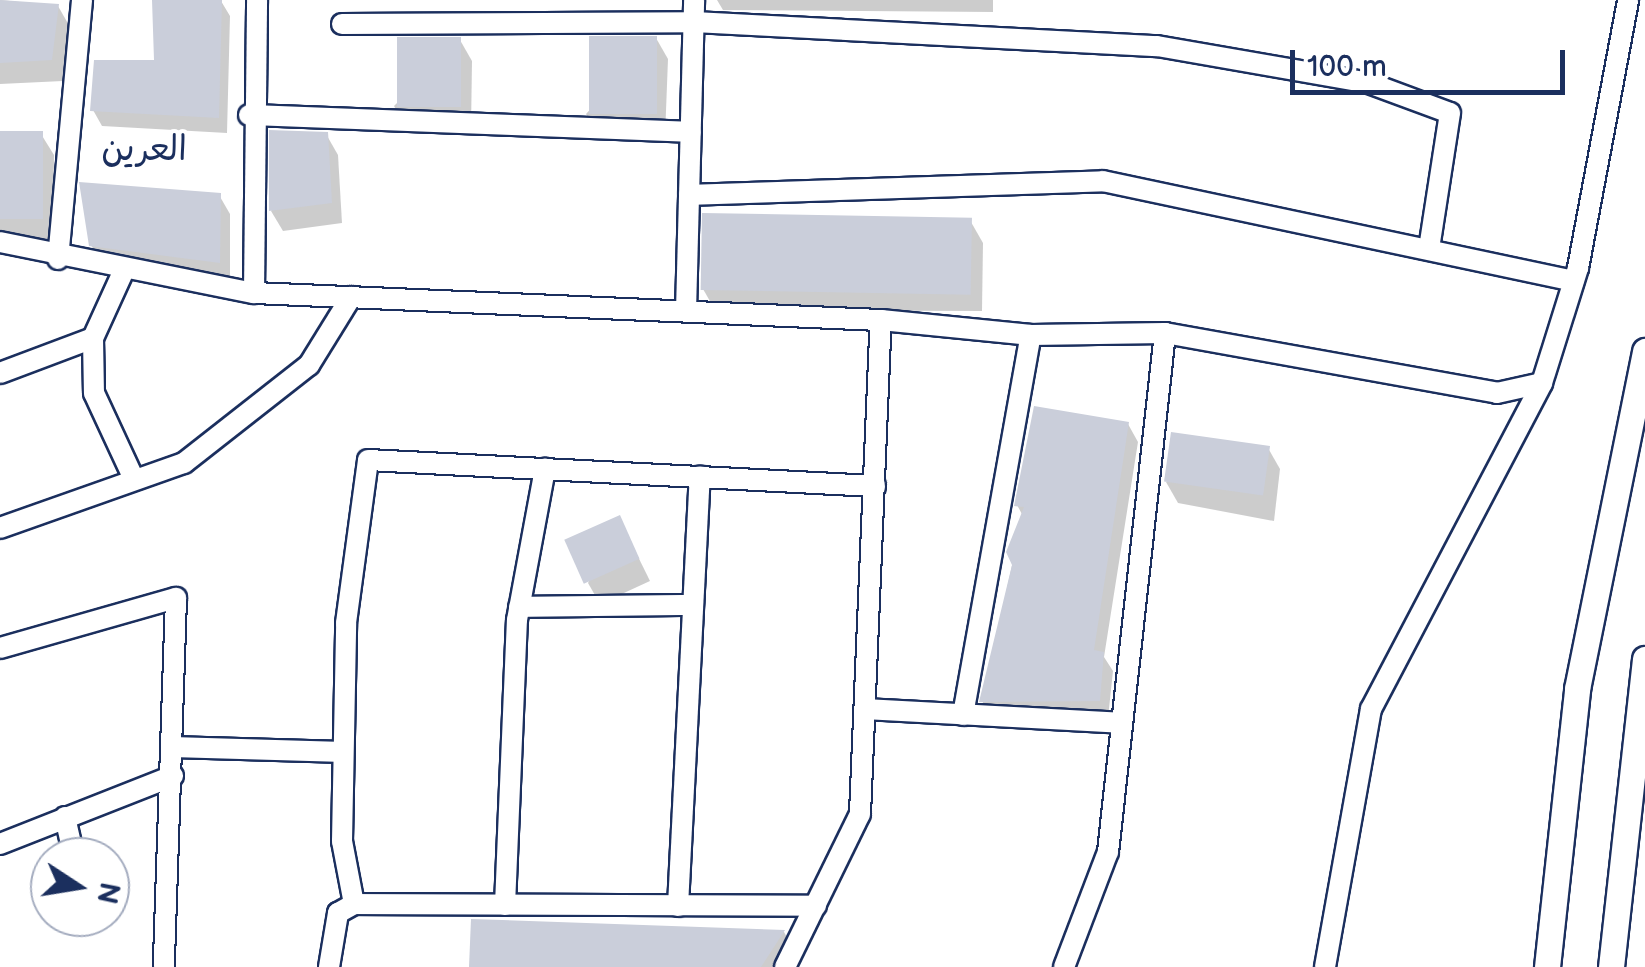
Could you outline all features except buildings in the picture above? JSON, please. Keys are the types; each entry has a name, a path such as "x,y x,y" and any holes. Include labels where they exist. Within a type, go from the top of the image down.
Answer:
{"main road":[{"path":"1547,967 1577,689 1620,440 1645,351"},
{"path":"1611,967 1645,659"}],"street":[{"path":"58,259 82,0"},
{"path":"254,293 250,114 257,0"},
{"path":"686,311 694,0"},
{"path":"1324,967 1371,710 1542,383 1574,280 1628,0"},
{"path":"342,24 694,22 1157,46 1369,83 1450,113 1429,249"},
{"path":"250,114 691,132"},
{"path":"690,195 1103,181 1574,280"},
{"path":"0,242 58,259 254,293 880,320 1031,335 1165,333 1497,393 1542,383"},
{"path":"124,270 94,338 94,392 133,477"},
{"path":"0,528 133,477 184,463 309,365 351,297"},
{"path":"785,967 860,814 880,320"},
{"path":"1064,967 1108,852 1165,333"},
{"path":"964,715 1031,335"},
{"path":"0,373 94,338"},
{"path":"354,904 342,841 346,622 368,460 875,486"},
{"path":"505,905 519,608 545,469"},
{"path":"678,906 700,477"},
{"path":"0,648 176,598 164,967"},
{"path":"519,608 693,605"},
{"path":"864,709 1120,722"},
{"path":"173,747 343,752"},
{"path":"0,844 173,776"},
{"path":"65,816 70,837"},
{"path":"329,967 338,913 354,904 816,906"}],"district":[{"name":"العرين","path":"144,150"}]}
